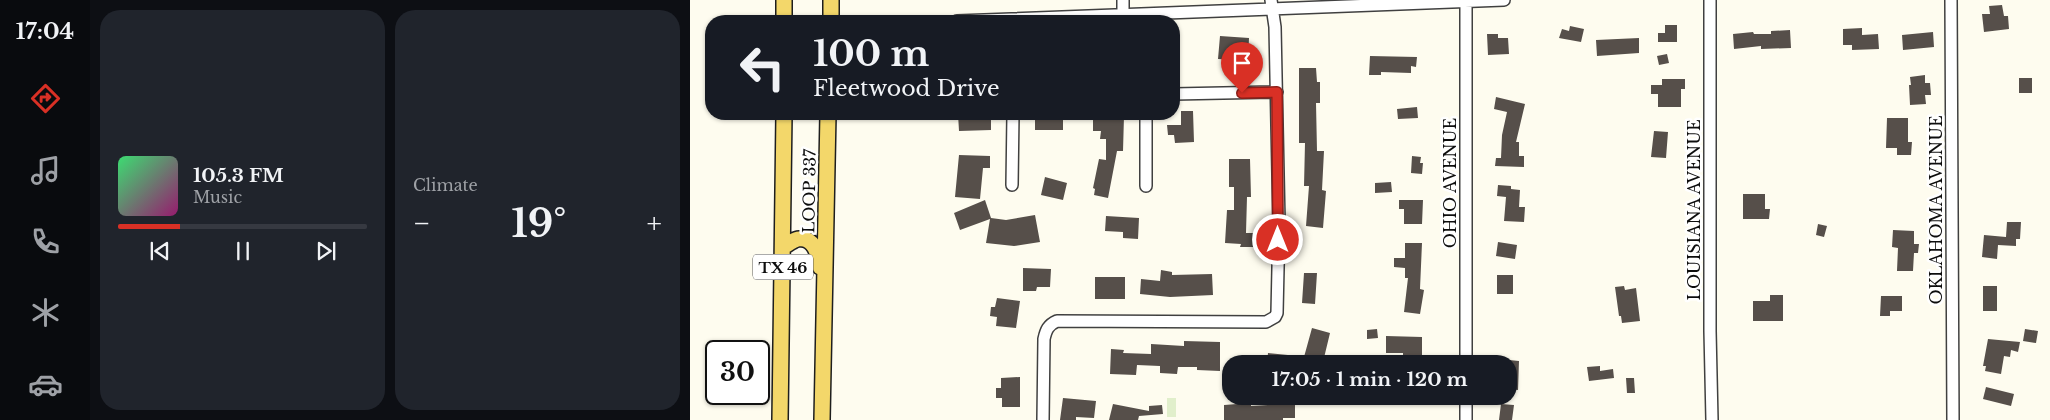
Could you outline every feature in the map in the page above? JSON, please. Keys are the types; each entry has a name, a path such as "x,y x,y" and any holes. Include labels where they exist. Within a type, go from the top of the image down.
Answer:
{"main road":[{"path":"784,0 784,15"},
{"path":"831,0 831,15"},
{"name":"LOOP 337","path":"780,420 784,120"},
{"name":"LOOP 337","path":"822,420 828,120"},
{"path":"783,247 798,239 808,241 818,251 824,296"}],"street":[{"path":"1123,0 1123,14"},
{"path":"1105,15 1272,5 1338,6 1504,0"},
{"name":"LOUISIANA AVENUE","path":"1710,0 1710,335 1712,420"},
{"name":"OKLAHOMA AVENUE","path":"1951,0 1953,420"},
{"name":"OHIO AVENUE","path":"1466,2 1466,355"},
{"path":"1043,420 1044,339 1048,327 1057,321 1266,322 1275,318 1277,313 1279,223 1276,27 1272,5"},
{"path":"1180,94 1277,92"},
{"path":"1012,184 1013,120"},
{"path":"1146,120 1146,186"},
{"path":"1466,405 1466,420"}],"green space":[{"path":"1167,398 1176,398 1176,417 1167,417"}],"building":[{"path":"2002,5 2004,16 2008,16 2009,29 1984,32 1982,14 1990,14 1989,6"},
{"path":"1665,25 1677,25 1677,42 1658,42 1658,33 1665,33"},
{"path":"1570,26 1584,29 1581,42 1559,38 1562,29 1569,31"},
{"path":"1862,28 1862,35 1878,34 1879,49 1852,50 1852,45 1843,45 1843,29"},
{"path":"1790,30 1791,48 1761,49 1761,46 1734,49 1733,34 1753,32 1754,34 1771,34 1771,31"},
{"path":"1933,32 1934,47 1903,50 1902,35"},
{"path":"1487,34 1498,34 1498,38 1508,38 1509,54 1488,55"},
{"path":"1220,36 1249,38 1248,61 1251,61 1250,73 1238,72 1239,60 1218,59"},
{"path":"1639,38 1639,53 1597,56 1596,40"},
{"path":"1667,54 1669,63 1659,65 1657,56"},
{"path":"1370,56 1417,57 1416,67 1411,66 1411,73 1381,72 1381,75 1369,75"},
{"path":"1299,68 1316,68 1317,82 1320,82 1320,103 1316,103 1317,151 1324,151 1322,190 1326,191 1323,228 1306,226 1309,186 1304,186 1305,143 1299,143"},
{"path":"1925,75 1925,83 1930,83 1931,95 1925,95 1926,104 1910,105 1910,77"},
{"path":"2019,78 2032,78 2032,93 2019,93"},
{"path":"1662,79 1685,79 1685,89 1681,89 1681,107 1658,107 1658,94 1651,94 1651,85 1662,85"},
{"path":"1496,97 1525,104 1516,142 1519,142 1519,156 1524,156 1524,167 1495,166 1496,158 1501,158 1502,135 1507,112 1494,109"},
{"path":"1417,107 1418,118 1398,119 1397,109"},
{"path":"1181,111 1193,111 1194,142 1175,143 1174,135 1168,135 1167,125 1181,125"},
{"path":"1887,118 1908,118 1908,142 1912,142 1911,155 1897,155 1897,148 1886,148"},
{"path":"958,120 991,120 991,130 959,131"},
{"path":"1035,120 1063,120 1063,130 1035,130"},
{"path":"1093,120 1124,120 1123,151 1117,151 1108,198 1094,195 1095,189 1093,188 1099,159 1106,160 1106,139 1100,139 1101,131 1093,131"},
{"path":"1654,131 1668,132 1666,158 1651,157"},
{"path":"959,155 990,156 990,168 983,168 980,199 955,197"},
{"path":"1412,156 1421,157 1420,163 1423,163 1422,174 1411,173"},
{"path":"1229,159 1250,159 1251,197 1247,197 1246,233 1253,233 1253,247 1240,247 1241,244 1225,243 1227,210 1234,210 1234,187 1229,187"},
{"path":"1045,177 1067,183 1063,200 1041,195"},
{"path":"1391,182 1392,192 1375,193 1375,183"},
{"path":"1498,185 1511,186 1511,189 1520,190 1519,207 1525,207 1524,222 1504,221 1506,197 1497,196"},
{"path":"1743,194 1765,194 1765,209 1770,209 1769,219 1743,219"},
{"path":"985,200 991,218 1006,220 1035,215 1040,242 1014,246 986,243 990,219 960,230 954,213"},
{"path":"1399,200 1423,200 1422,224 1404,224 1404,209 1399,209"},
{"path":"1106,216 1139,218 1138,239 1123,238 1123,232 1105,231"},
{"path":"2007,222 2021,222 2020,239 2016,239 2016,246 1998,245 1997,259 1982,257 1984,235 2006,237"},
{"path":"1818,224 1827,226 1824,237 1816,235"},
{"path":"1893,230 1914,231 1914,244 1919,244 1918,253 1914,253 1913,271 1897,271 1898,248 1892,247"},
{"path":"1498,242 1517,245 1515,259 1496,256"},
{"path":"1405,243 1422,243 1420,289 1424,290 1420,314 1404,312 1408,278 1405,278 1405,268 1394,267 1394,258 1405,258"},
{"path":"1023,268 1051,269 1050,287 1037,287 1036,291 1023,291"},
{"path":"1161,270 1172,272 1172,275 1212,274 1213,295 1170,297 1140,294 1141,279 1160,281"},
{"path":"1304,273 1317,273 1315,304 1302,303"},
{"path":"1497,275 1513,275 1513,294 1497,294"},
{"path":"1095,277 1125,277 1125,299 1095,299"},
{"path":"1624,286 1625,290 1636,288 1640,321 1622,323 1621,316 1619,316 1615,287"},
{"path":"1983,286 1997,286 1997,311 1983,311"},
{"path":"1770,295 1783,295 1783,321 1753,321 1753,301 1770,301"},
{"path":"1881,296 1902,296 1902,311 1890,311 1890,316 1880,316"},
{"path":"997,298 1020,301 1016,328 996,326 997,317 990,316 991,307 995,307"},
{"path":"1312,328 1330,333 1325,355 1305,355"},
{"path":"1377,329 1378,338 1367,339 1367,330"},
{"path":"2025,329 2038,331 2036,343 2023,341"},
{"path":"1386,336 1422,337 1422,355 1386,353"},
{"path":"1988,339 2020,342 2018,352 2011,350 2010,357 2004,356 2001,374 1985,371 1986,366 1983,366"},
{"path":"1184,341 1220,342 1220,371 1197,370 1197,367 1178,367 1177,374 1160,373 1160,366 1137,365 1136,375 1110,374 1111,349 1124,350 1123,353 1151,354 1151,344 1184,346"},
{"path":"1268,353 1288,355 1268,355"},
{"path":"1517,361 1519,361 1517,390"},
{"path":"1600,366 1600,371 1613,369 1614,378 1589,381 1587,367"},
{"path":"1020,377 1020,407 1002,407 1002,398 996,398 996,388 1001,388 1001,378"},
{"path":"1626,378 1634,378 1635,393 1627,393"},
{"path":"1986,387 2014,394 2011,406 1983,399"},
{"path":"1063,398 1096,401 1094,418 1076,417 1076,420 1060,420"},
{"path":"1113,404 1149,411 1149,406 1162,405 1163,414 1139,416 1138,420 1109,420"},
{"path":"1224,405 1295,405 1295,418 1283,418 1283,420 1224,420"},
{"path":"1501,405 1514,405 1512,420 1499,420"}],"route":[{"path":"1242,93 1277,92 1278,240"}]}
